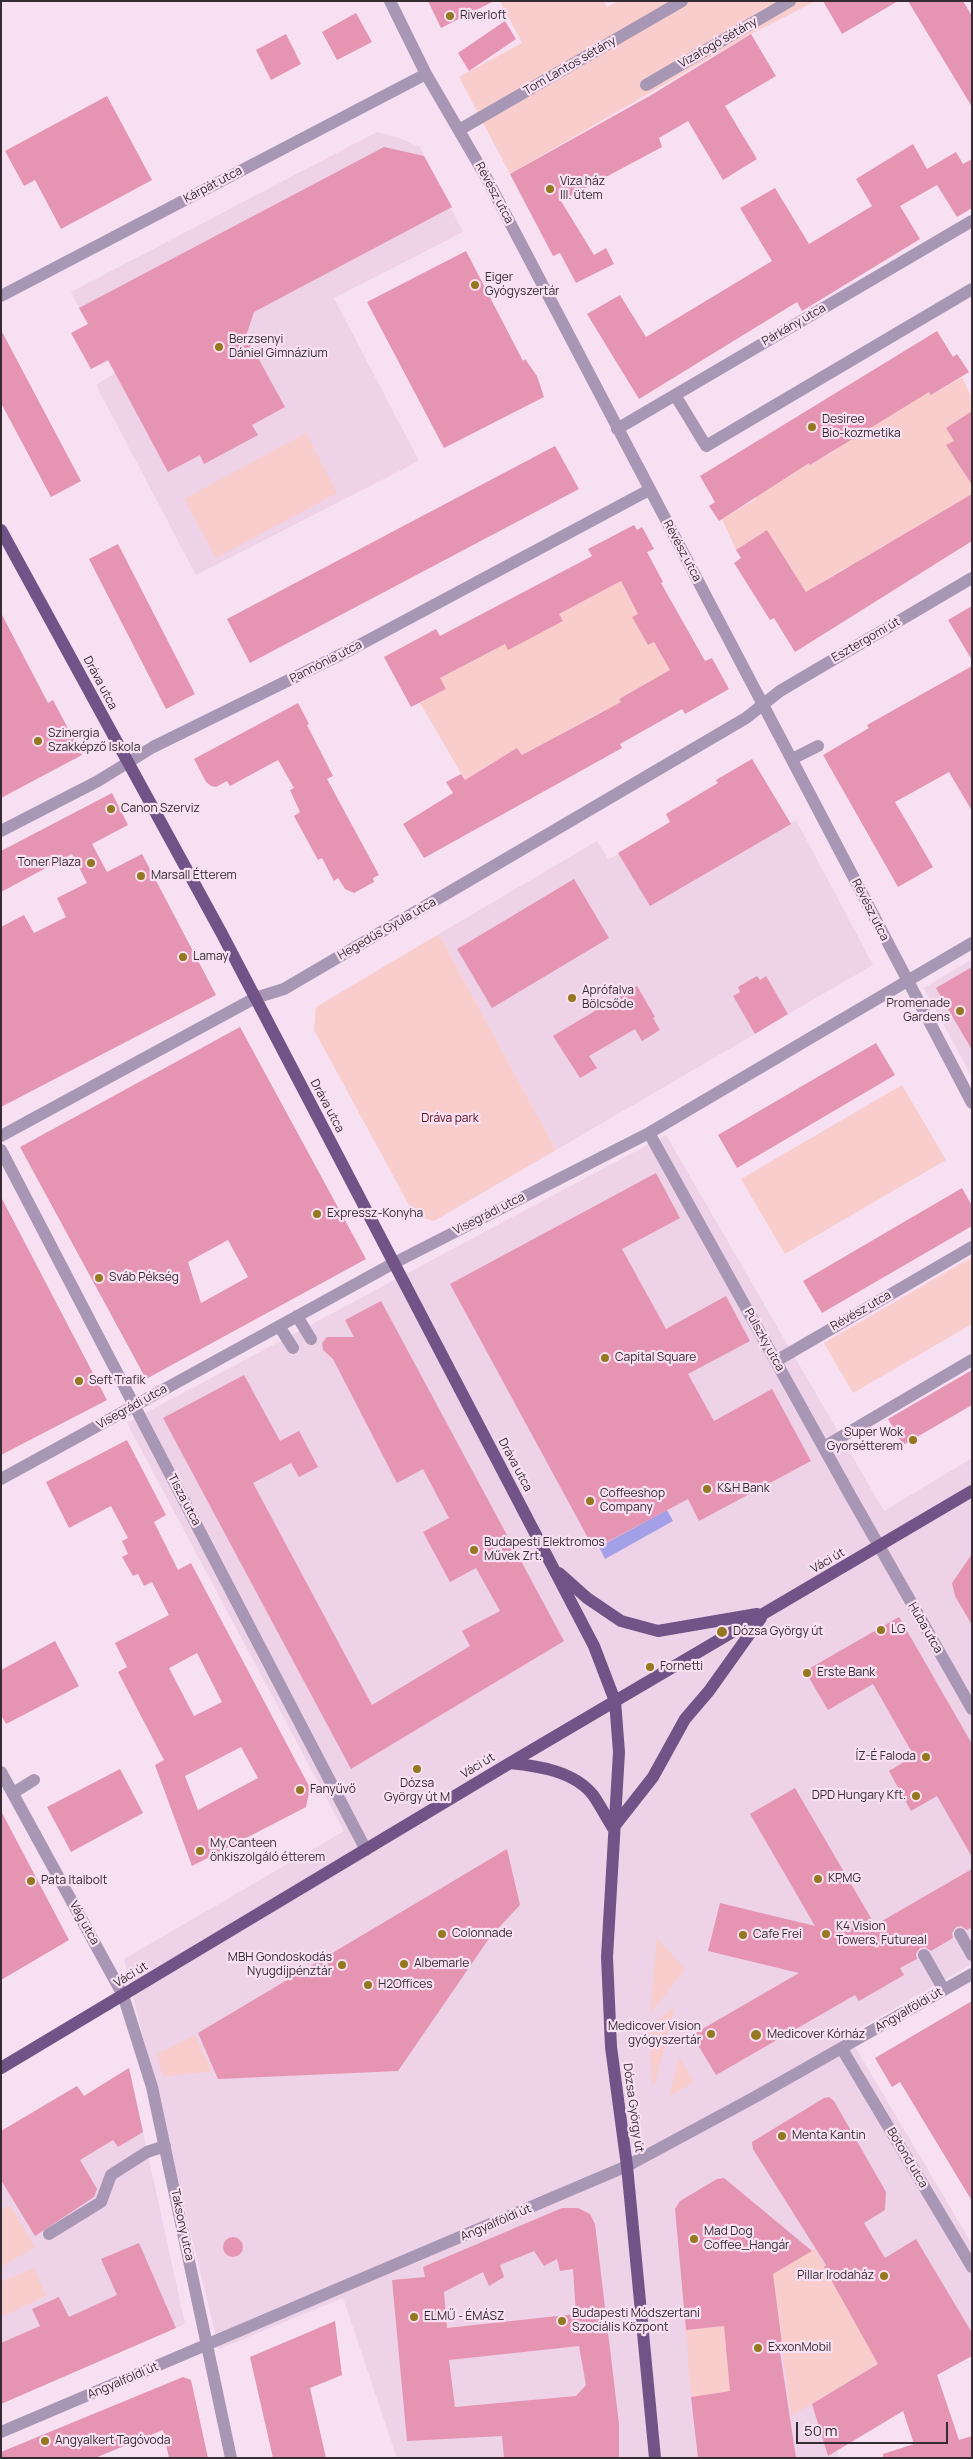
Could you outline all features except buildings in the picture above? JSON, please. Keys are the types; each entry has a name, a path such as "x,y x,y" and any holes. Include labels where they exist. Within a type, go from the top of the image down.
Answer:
{"main road":[{"name":"Dráva utca","path":"1,530 256,998 594,1646 615,1701"},
{"name":"Váci út","path":"1,2068 510,1763 972,1491"},
{"path":"552,1567 587,1598 621,1622 658,1631 699,1622 765,1613"},
{"path":"510,1763 548,1768 574,1780 592,1793 613,1828 653,1777 685,1719 709,1691 765,1613"},
{"name":"Dózsa György út","path":"615,1701 619,1752 613,1828 607,1958 611,2047 627,2166 655,2458"}],"street":[{"name":"Révész utca","path":"390,1 426,74 486,177 792,759 906,981 972,1103"},
{"name":"Tom Lantos sétány","path":"458,130 682,1"},
{"name":"Vizafogó sétány","path":"646,85 790,1"},
{"name":"Kárpát utca","path":"1,296 426,74"},
{"name":"Párkány utca","path":"617,429 972,221"},
{"path":"675,395 706,446 972,289"},
{"name":"Pannónia utca","path":"1,831 98,781 127,761 350,650 649,490"},
{"name":"Esztergomi út","path":"762,705 780,691 972,578"},
{"name":"Hegedűs Gyula utca","path":"1,1136 256,998 284,989 746,718 762,705"},
{"path":"792,759 818,746"},
{"name":"Visegrádi utca","path":"1,1479 394,1263 649,1133 972,943"},
{"name":"Pulszky utca","path":"649,1133 879,1547"},
{"name":"Tisza utca","path":"1,1150 366,1850"},
{"name":"Révész utca","path":"776,1361 972,1246"},
{"path":"297,1316 311,1339"},
{"path":"279,1326 293,1348"},
{"path":"824,1447 972,1360"},
{"name":"Huba utca","path":"879,1547 972,1709"},
{"name":"Vág utca","path":"1,1772 123,1995"},
{"path":"13,1793 34,1780"},
{"path":"960,1934 972,1955"},
{"path":"924,1955 944,1990"},
{"name":"Angyalföldi út","path":"1,2432 627,2166 656,2152 842,2049 972,1974"},
{"name":"Taksony utca","path":"123,1995 150,2080 231,2458"},
{"name":"Botond utca","path":"842,2049 972,2267"},
{"path":"49,2234 101,2202 112,2175 147,2152 165,2146"}],"shaded area":[{"name":"Berzsenyi Dániel Gimnázium","path":"377,132 399,138 420,147 463,232 334,298 419,461 196,575 96,385 115,373 108,361 91,369 71,333 88,324 71,292"},
{"path":"752,759 790,823 796,820 873,965 788,1014 766,977 738,987 740,992 733,996 755,1034 556,1150 439,934 597,841 608,859 675,831 666,814 701,793 711,809 727,799 716,780"},
{"path":"972,959 972,1077 924,988"},
{"path":"666,1135 884,1511 972,1458 972,1964 848,2035 972,2244 972,2340 831,2425 839,2458 397,2458 343,2298 219,2349 124,1959 344,1831 127,1423"},
{"path":"667,1510 673,1521 605,1559 599,1547"},
{"path":"129,2068 185,2324 1,2404 1,2131 77,2086 89,2103 95,2099 90,2092"}],"green space":[{"path":"500,1 604,1 607,7 618,1 816,1 751,34 510,174 459,77 522,43"},
{"path":"962,377 972,398 972,411 946,428 954,441 947,445 969,481 972,480 972,504 967,497 941,513 932,527 927,520 900,537 889,549 886,544 860,560 863,565 852,571 848,566 819,584 822,590 810,598 767,530 736,550 722,519 756,499 751,490 806,458 810,465 834,451 829,443 925,386 932,395"},
{"path":"306,433 337,493 216,558 184,499"},
{"path":"621,581 638,614 633,617 648,645 654,642 673,675 650,681 619,699 639,733 601,712 522,755 517,748 465,780 420,703 446,689 440,678 505,644 508,649 563,621 559,614"},
{"name":"Dráva park","path":"439,934 556,1150 434,1221 415,1216 314,1030 316,1007"},
{"path":"902,1085 946,1160 785,1254 741,1179"},
{"path":"972,1257 972,1324 853,1393 824,1343"},
{"path":"657,1938 685,1969 650,2014"},
{"path":"675,2006 655,2083 652,2085 649,2027"},
{"path":"195,2035 212,2071 163,2077 157,2054"},
{"path":"679,2057 694,2082 669,2097"},
{"path":"10,2205 35,2247 1,2267 1,2211"},
{"path":"815,2249 878,2364 791,2416 773,2274"},
{"path":"34,2268 46,2296 1,2317 1,2282"},
{"path":"724,2326 730,2391 691,2397 686,2330"}],"place":[{"name":"Riverloft","path":"450,16"},
{"name":"Viza ház III. ütem","path":"550,189"},
{"name":"Eiger Gyógyszertár","path":"475,285"},
{"name":"Berzsenyi Dániel Gimnázium","path":"219,347"},
{"name":"Desiree Bio-kozmetika","path":"812,427"},
{"name":"Szinergia Szakképző Iskola","path":"38,741"},
{"name":"Canon Szerviz","path":"111,809"},
{"name":"Toner Plaza","path":"91,863"},
{"name":"Marsall Étterem","path":"141,876"},
{"name":"Lamay","path":"183,957"},
{"name":"Aprófalva Bölcsőde","path":"572,998"},
{"name":"Promenade Gardens","path":"960,1011"},
{"name":"Expressz-Konyha","path":"317,1214"},
{"name":"Sváb Pékség","path":"99,1278"},
{"name":"Capital Square","path":"605,1358"},
{"name":"Seft Trafik","path":"79,1381"},
{"name":"Super Wok Gyorsétterem","path":"913,1440"},
{"name":"K&H Bank","path":"707,1489"},
{"name":"Coffeeshop Company","path":"590,1501"},
{"name":"Budapesti Elektromos Művek Zrt.","path":"474,1550"},
{"name":"LG","path":"881,1630"},
{"name":"Dózsa György út","path":"722,1632"},
{"name":"Fornetti","path":"650,1667"},
{"name":"Erste Bank","path":"807,1673"},
{"name":"ÍZ-É Faloda","path":"926,1757"},
{"name":"Dózsa György út M","path":"417,1769"},
{"name":"Fanyűvő","path":"300,1790"},
{"name":"DPD Hungary Kft.","path":"916,1796"},
{"name":"My Canteen önkiszolgáló étterem","path":"200,1851"},
{"name":"KPMG","path":"818,1879"},
{"name":"Pata Italbolt","path":"31,1881"},
{"name":"Colonnade","path":"442,1934"},
{"name":"K4 Vision Towers, Futureal","path":"826,1934"},
{"name":"Cafe Frei","path":"743,1935"},
{"name":"Albemarle","path":"404,1964"},
{"name":"MBH Gondoskodás Nyugdíjpénztár","path":"342,1965"},
{"name":"H2Offices","path":"368,1985"},
{"name":"Medicover Vision gyógyszertár","path":"711,2034"},
{"name":"Medicover Kórház","path":"756,2035"},
{"name":"Menta Kantin","path":"782,2136"},
{"name":"Mad Dog Coffee_Hangár","path":"694,2239"},
{"name":"Pillar Irodaház","path":"884,2276"},
{"name":"ELMŰ - ÉMÁSZ","path":"414,2317"},
{"name":"Budapesti Módszertani Szociális Központ","path":"562,2321"},
{"name":"ExxonMobil","path":"758,2348"},
{"name":"Angyalkert Tagóvoda","path":"45,2441"}]}
